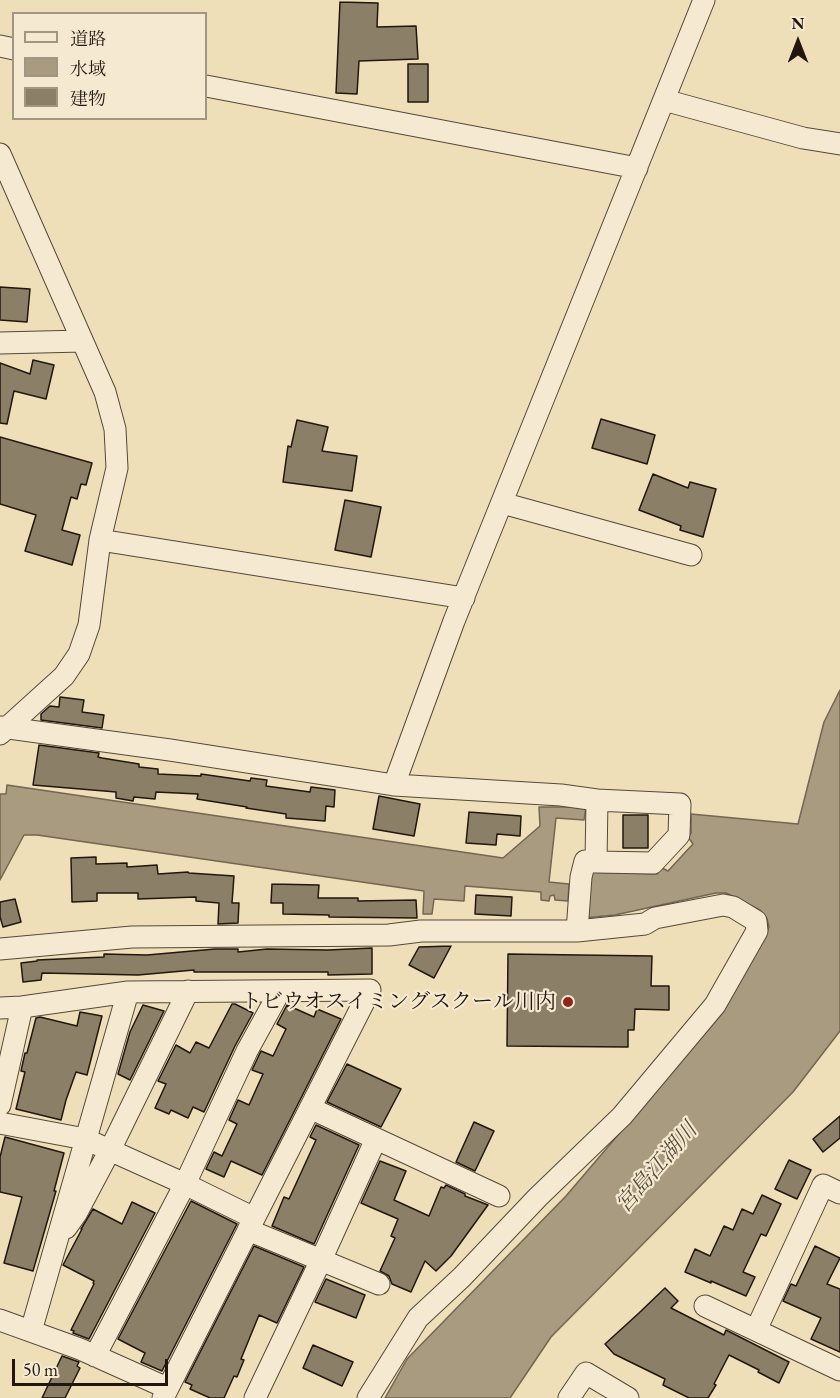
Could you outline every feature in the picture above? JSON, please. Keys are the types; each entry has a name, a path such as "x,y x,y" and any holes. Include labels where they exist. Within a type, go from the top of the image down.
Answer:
{"street":[{"path":"394,784 464,598 704,0"},
{"path":"207,86 637,168"},
{"path":"664,100 803,138 840,144"},
{"path":"0,154 6,181 105,392 115,429 117,468 100,540 89,625 79,654 64,676 2,730"},
{"path":"0,343 82,341"},
{"path":"502,503 691,555"},
{"path":"100,540 464,598"},
{"path":"2,730 170,750 394,784 680,804 679,835 653,863 585,861 581,877 577,931"},
{"path":"596,862 597,800"},
{"path":"0,949 132,937 389,935 421,931 577,931 645,924 655,918 723,905 733,907 756,921 758,931 715,1005 622,1116 538,1197 462,1277 417,1317 368,1398"},
{"path":"0,1008 128,992 370,990 165,1393 94,1356 0,1320"},
{"path":"94,1356 185,1184 247,1051 280,991"},
{"path":"31,1331 128,992"},
{"path":"56,1240 76,1214 189,992"},
{"path":"0,1105 22,1007"},
{"path":"310,1108 499,1196"},
{"path":"0,1123 85,1139 185,1184 251,1224 321,1260 379,1284"},
{"path":"255,1398 376,1139"},
{"path":"756,1330 823,1185 840,1193"},
{"path":"705,1306 840,1370"},
{"path":"569,1398 586,1373 628,1398"}],"water":[{"name":"宮島江湖川","path":"840,690 840,1031 793,1092 551,1337 510,1398 385,1398 407,1359 566,1196 723,1012 769,927 767,919 760,910 726,893 716,893 615,915 584,918 588,878 593,872 657,874 662,868 668,871 693,844 688,837 691,833 691,814 798,824 824,722"},
{"path":"7,785 503,858 540,826 539,807 586,807 584,820 556,818 549,882 569,884 568,901 555,900 554,895 550,896 549,901 541,900 541,892 465,886 464,901 434,899 432,914 423,914 424,891 37,835 24,835 0,880 0,794 6,794"}],"building":[{"path":"340,2 378,3 377,27 416,26 418,59 359,61 357,94 336,93"},
{"path":"408,64 428,64 428,102 408,102"},
{"path":"0,287 30,289 27,322 0,320"},
{"path":"33,360 54,365 46,399 14,391 7,424 0,423 0,363 30,374"},
{"path":"601,419 655,435 647,464 592,448"},
{"path":"297,420 328,427 322,451 357,456 352,491 283,482 288,446 291,447"},
{"path":"0,437 92,463 86,485 81,484 77,499 71,497 62,530 80,535 72,565 25,551 36,515 0,504"},
{"path":"653,474 688,488 690,482 716,489 703,537 680,530 681,526 639,510"},
{"path":"345,500 381,507 371,557 335,550"},
{"path":"60,697 84,700 82,712 104,715 102,728 41,720 41,714 50,706 59,707"},
{"path":"39,745 99,753 98,757 158,769 158,774 201,776 201,774 250,781 251,778 267,780 266,786 310,792 311,787 335,790 334,807 326,806 325,821 286,818 286,814 197,799 198,794 156,792 155,799 134,797 133,801 116,798 116,792 33,785"},
{"path":"379,796 420,804 414,836 373,829"},
{"path":"469,812 521,816 520,836 497,834 496,845 466,843"},
{"path":"623,815 648,815 648,848 623,848"},
{"path":"96,857 96,864 127,863 127,867 157,865 158,874 188,872 234,876 232,903 239,903 238,923 218,924 219,903 196,901 196,897 138,899 138,893 97,893 97,901 72,902 71,858"},
{"path":"272,884 319,885 318,898 358,898 358,901 416,900 417,918 283,914 283,903 271,903"},
{"path":"476,895 512,897 511,916 475,914"},
{"path":"15,899 21,922 3,927 0,902"},
{"path":"451,946 434,978 409,965 419,947"},
{"path":"372,948 372,974 194,972 194,970 138,975 42,973 41,980 23,982 21,963 37,960 104,957 104,954 147,955 215,949 238,949 238,952 267,949"},
{"name":"トビウオスイミングスクール川内","path":"508,954 652,956 651,986 669,986 669,1010 635,1009 634,1030 628,1030 628,1047 507,1046"},
{"path":"232,1004 253,1013 204,1112 193,1107 188,1118 171,1110 169,1114 155,1108 166,1084 158,1081 176,1045 190,1053 196,1042 209,1048"},
{"path":"143,1005 164,1011 130,1080 118,1074 130,1032"},
{"path":"287,1005 314,1017 317,1009 341,1019 262,1175 231,1161 224,1177 206,1169 214,1152 222,1156 237,1124 229,1120 238,1100 249,1105 263,1074 252,1070 261,1051 273,1056 286,1029 277,1024"},
{"path":"80,1012 102,1016 87,1075 76,1072 61,1120 16,1109 25,1072 21,1071 36,1018 77,1026"},
{"path":"347,1064 401,1089 381,1127 327,1102"},
{"path":"840,1116 840,1138 823,1152 813,1139"},
{"path":"474,1122 494,1131 475,1171 456,1162"},
{"path":"316,1125 359,1145 314,1244 272,1226 284,1197 289,1199 316,1140 310,1137"},
{"path":"5,1137 64,1153 54,1191 56,1191 33,1271 4,1263 22,1197 0,1192 0,1157"},
{"path":"789,1160 811,1170 797,1199 775,1189"},
{"path":"380,1161 406,1171 394,1200 429,1216 441,1187 444,1188 446,1185 488,1205 451,1256 436,1271 425,1261 411,1292 392,1284 389,1276 380,1271 395,1238 391,1236 398,1219 361,1203"},
{"path":"762,1195 781,1204 766,1236 761,1234 743,1272 755,1277 746,1296 685,1272 695,1249 710,1256 724,1226 733,1230 742,1209 753,1214"},
{"path":"191,1201 237,1224 162,1371 141,1362 145,1353 118,1339"},
{"path":"132,1202 155,1213 89,1339 73,1333 74,1331 71,1330 94,1281 63,1265 93,1209 122,1224"},
{"path":"254,1246 304,1267 277,1323 259,1315 241,1359 244,1360 237,1377 234,1376 224,1398 210,1398 190,1389 192,1385 185,1382"},
{"path":"815,1246 840,1258 827,1284 840,1289 840,1352 811,1339 821,1318 783,1301 791,1284 796,1286"},
{"path":"326,1279 365,1295 356,1318 315,1302"},
{"path":"665,1288 678,1301 671,1308 724,1335 726,1330 789,1362 779,1383 729,1355 708,1398 689,1398 663,1385 665,1379 614,1354 605,1344"},
{"path":"313,1345 353,1362 342,1386 303,1368"},
{"path":"62,1356 79,1362 77,1366 80,1368 65,1398 42,1398"}],"place":[{"name":"トビウオスイミングスクール川内","path":"568,1002"}]}
